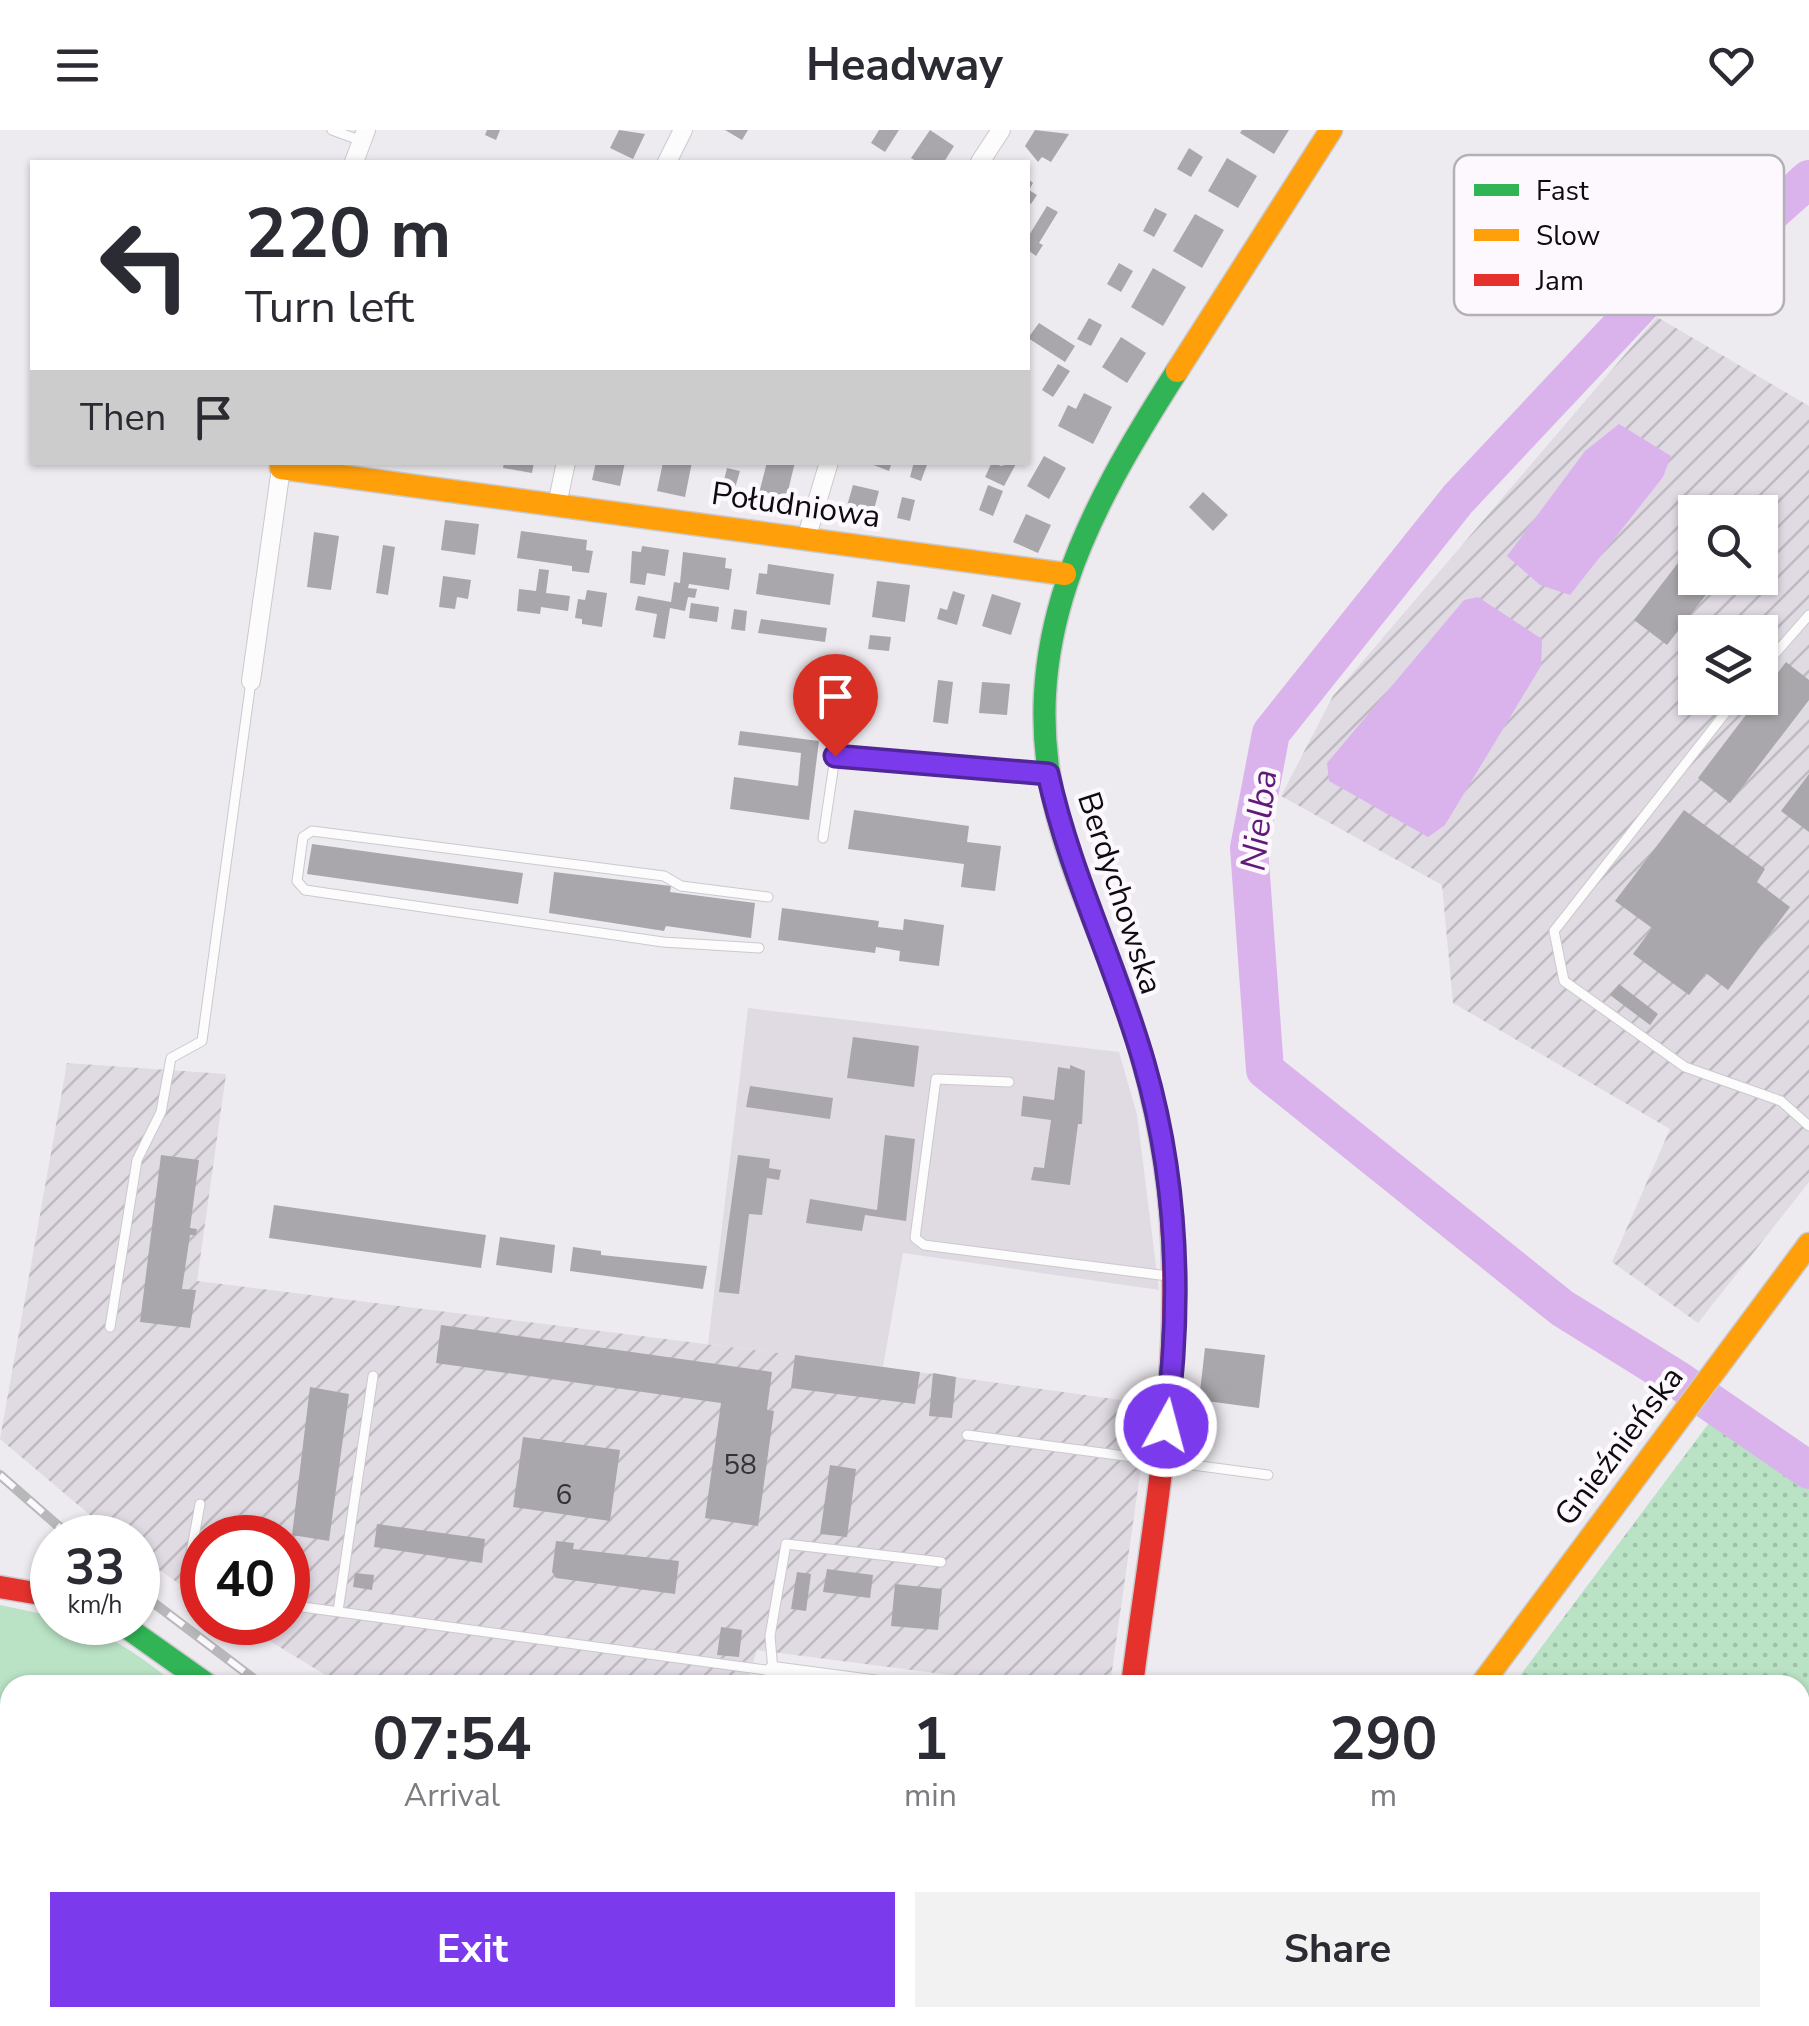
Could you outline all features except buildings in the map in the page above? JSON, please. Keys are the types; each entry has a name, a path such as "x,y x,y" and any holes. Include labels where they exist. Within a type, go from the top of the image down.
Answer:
{"street":[{"path":"667,160 683,130"},
{"path":"981,160 1000,130"},
{"name":"Berdychowska","path":"1133,1675 1171,1391 1176,1277 1171,1209 1154,1099 1072,867 1048,774 1044,671 1064,574 1086,520 1116,466 1331,130"},
{"path":"355,160 364,136"},
{"path":"252,681 281,465"},
{"name":"Południowa","path":"281,465 1064,574"},
{"path":"557,505 565,465"},
{"path":"806,539 828,465"},
{"name":"Gnieźnieńska","path":"1488,1675 1809,1244"},
{"path":"0,1587 30,1592"},
{"path":"151,1645 194,1675"},
{"path":"773,1671 804,1675"}],"lane":[{"path":"332,130 364,136"},
{"path":"1778,650 1809,614"},
{"path":"110,1328 137,1160 161,1112 171,1058 202,1041 252,681"},
{"path":"1724,715 1554,931 1564,981 1685,1068 1781,1101 1809,1126"},
{"path":"823,838 835,756 1048,774"},
{"path":"758,948 663,942 305,890 298,882 304,837 312,831 664,876 681,886 768,897"},
{"path":"1009,1082 936,1079 915,1238 924,1245 1176,1277"},
{"path":"338,1611 373,1376"},
{"path":"967,1435 1268,1475"},
{"path":"198,1515 200,1504"},
{"path":"310,1608 773,1671 770,1636 786,1544 941,1562"}],"shaded area":[{"path":"1657,317 1809,406 1809,1182 1698,1323 1612,1262 1670,1129 1453,1003 1442,885 1281,796 1333,696"},
{"path":"1619,424 1671,456 1663,477 1570,595 1540,585 1507,556 1585,451"},
{"path":"1478,597 1542,639 1541,666 1445,825 1428,837 1329,781 1327,763 1464,600"},
{"path":"748,1008 1119,1052 1137,1115 1159,1290 903,1253 883,1367 708,1344"},
{"path":"67,1063 226,1074 197,1281 795,1355 1150,1404 1111,1675 951,1675 757,1650 749,1675 326,1675 276,1645 310,1645 310,1515 180,1515 180,1585 160,1570 160,1515 90,1515 0,1439"},
{"path":"1727,1399 1809,1462 1809,1483 1712,1419"}],"green space":[{"path":"1712,1419 1809,1483 1809,1675 1520,1675"},
{"path":"0,1605 30,1611 30,1645 120,1645 164,1675 0,1675"}],"waterway":[{"name":"Nielba","path":"1784,201 1809,179"},
{"name":"Nielba","path":"1631,315 1458,499 1271,733 1249,848 1265,1070 1562,1308 1678,1380 1809,1470"}],"railway":[{"path":"0,1475 46,1515"},
{"path":"160,1608 249,1675"}],"traffic: fast":[{"path":"1164,1158 1136,1037 1058,818 1047,755 1045,695 1052,638 1067,583 1088,529 1114,476 1177,371"},
{"path":"151,1645 194,1675"}],"traffic: slow":[{"path":"1177,371 1331,130"},
{"path":"281,465 1065,574"},
{"path":"1488,1675 1809,1244"}],"traffic: jam":[{"path":"1133,1675 1159,1489 1172,1356 1171,1224 1164,1158"},
{"path":"0,1587 30,1592"}],"route":[{"path":"835,756 1048,774 1072,867 1143,1060 1161,1136 1176,1277 1166,1426"}]}
